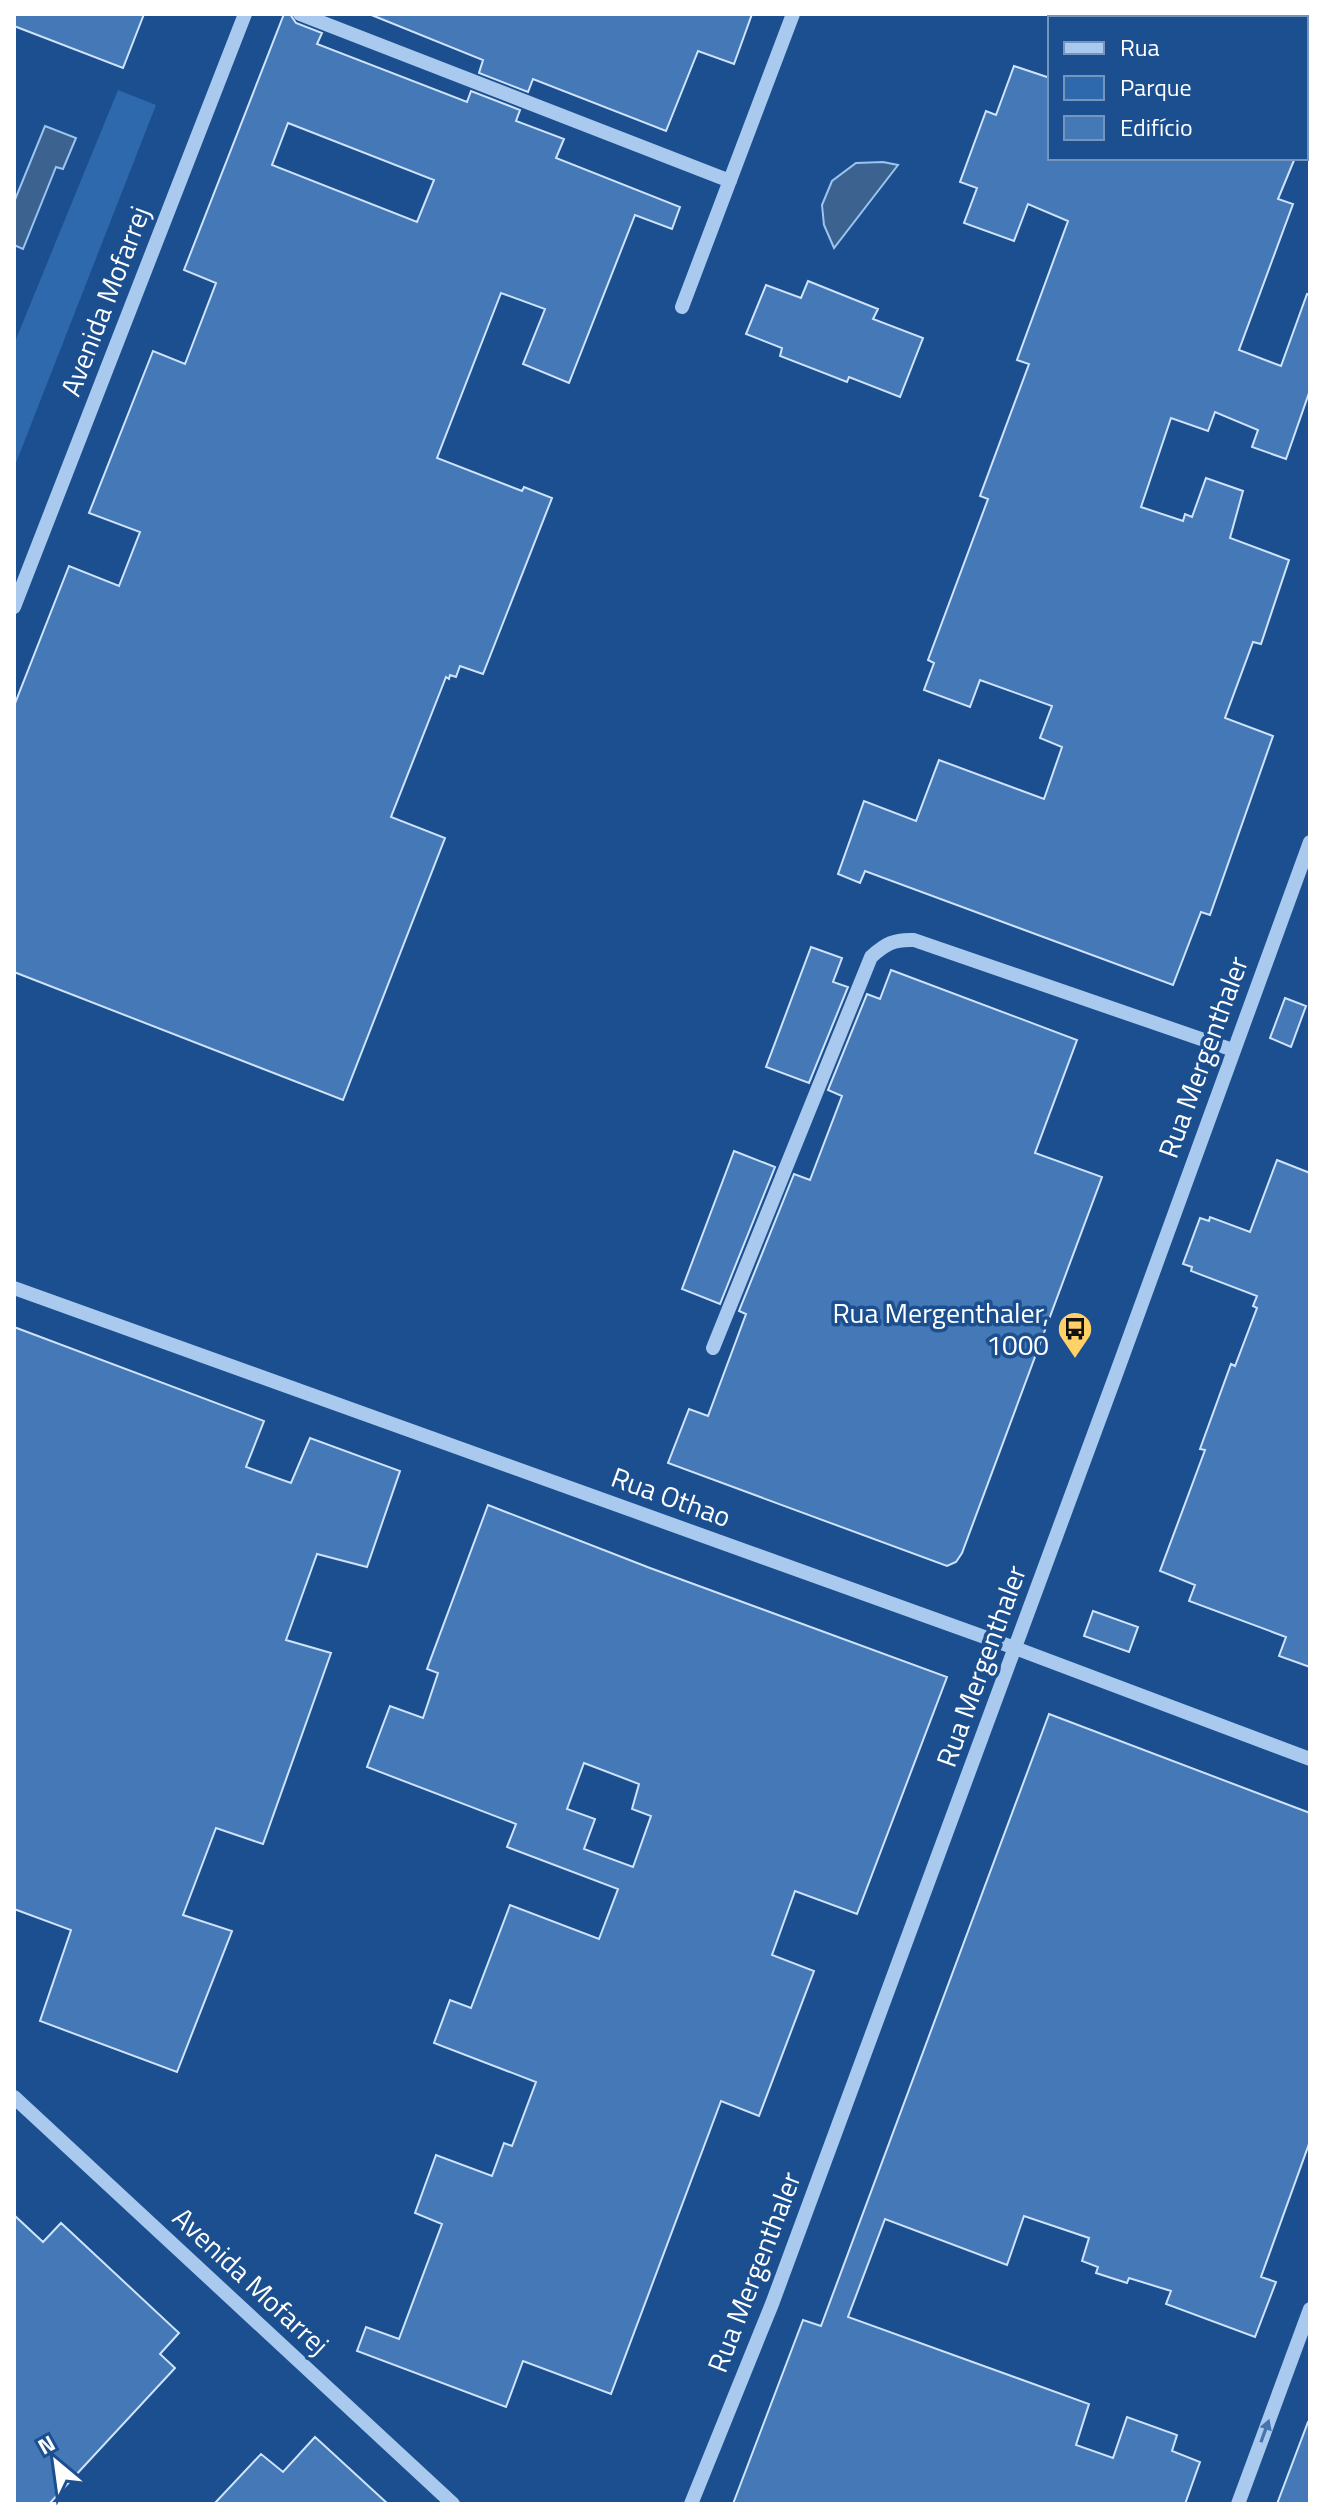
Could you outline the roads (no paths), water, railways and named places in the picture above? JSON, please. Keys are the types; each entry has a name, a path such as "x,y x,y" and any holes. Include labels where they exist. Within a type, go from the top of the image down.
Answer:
{"street":[{"name":"Avenida Mofarrej","path":"14,607 245,14"},
{"path":"300,14 730,181"},
{"path":"682,307 793,14"},
{"name":"Rua Mergenthaler","path":"691,2504 772,2304 1310,842"},
{"path":"713,1348 871,957 882,947 896,939 914,940 1233,1050"},
{"name":"Rua Othao","path":"14,1288 1015,1648 1310,1759"},
{"name":"Avenida Mofarrej","path":"14,2097 453,2504"},
{"path":"1238,2504 1310,2309"}],"place":[{"name":"Rua Mergenthaler, 1000","path":"1075,1360"}]}
